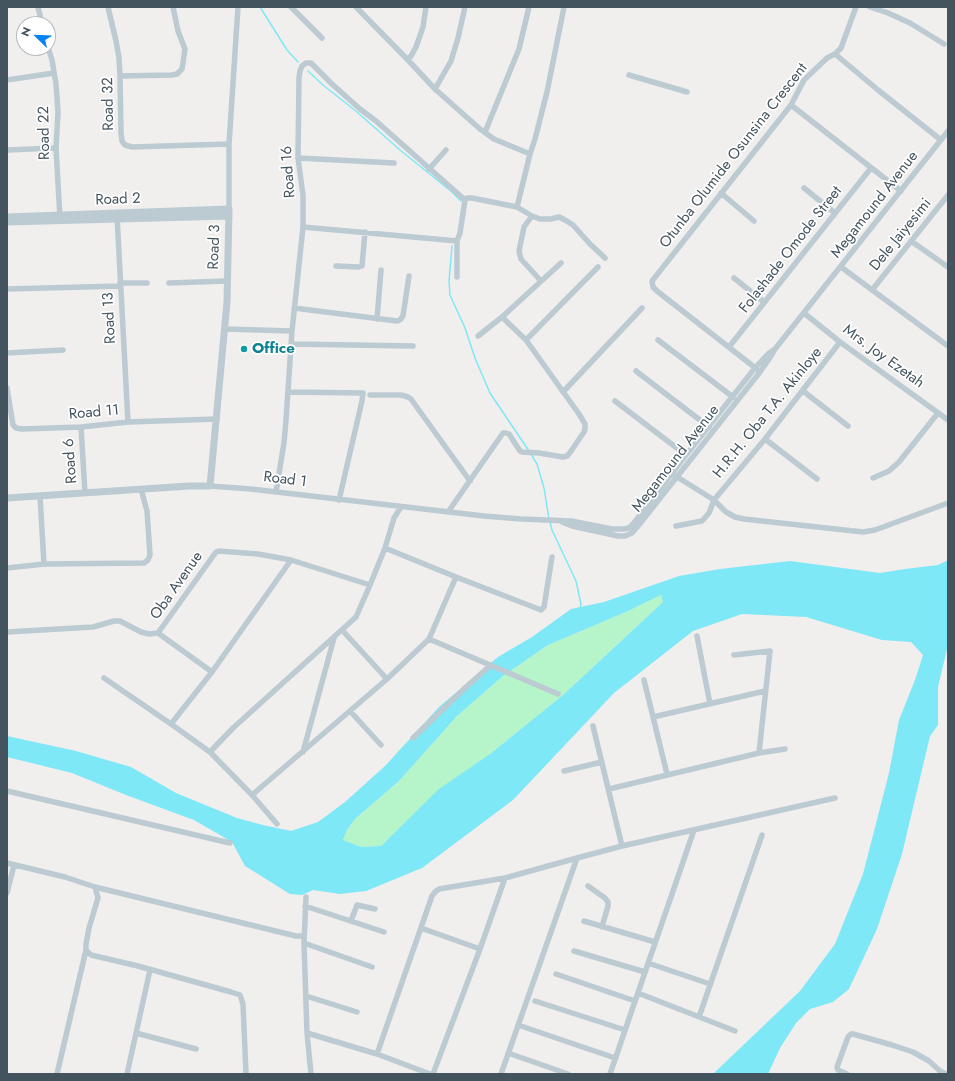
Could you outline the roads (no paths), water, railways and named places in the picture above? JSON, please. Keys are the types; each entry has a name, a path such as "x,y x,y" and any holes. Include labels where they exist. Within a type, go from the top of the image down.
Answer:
{"street":[{"name":"Road 32","path":"108,7 119,58 121,132 122,141 125,145 132,147 229,144"},
{"path":"120,76 172,75 177,74 182,69 184,49 178,31 173,7"},
{"name":"Road 3","path":"210,486 217,419 227,281 229,144 238,7"},
{"path":"291,7 322,38"},
{"path":"356,7 407,58 435,90 494,139 530,154"},
{"path":"407,58 411,56 416,47 423,27 426,7"},
{"path":"435,90 451,60 465,7"},
{"path":"485,132 519,49 529,7"},
{"path":"518,207 530,154 547,92 564,7"},
{"name":"Otunba Olumide Osunsina Crescent","path":"758,370 657,291 653,287 652,281 791,105 804,80 827,58 836,54 841,48 856,7"},
{"path":"870,7 910,23 944,44"},
{"path":"836,54 878,90 941,140"},
{"name":"Road 22","path":"50,56 54,73 58,112 56,148 60,218"},
{"name":"Road 16","path":"276,492 284,443 294,308 303,227 304,195 298,158 299,76 302,66 306,63 311,63 360,109 376,121 465,200"},
{"path":"7,80 54,73"},
{"path":"629,75 687,92"},
{"path":"791,105 901,191"},
{"name":"Megamound Avenue","path":"571,524 624,529 629,528 634,523 674,476 758,370 768,354 774,349 804,313 948,131"},
{"path":"7,150 56,148"},
{"path":"429,168 446,150"},
{"path":"298,158 394,163"},
{"name":"Folashade Omode Street","path":"729,347 871,168"},
{"path":"804,188 835,213"},
{"path":"721,193 754,220"},
{"name":"Dele Jaiyesimi","path":"872,290 948,195"},
{"path":"457,277 457,241 460,234 465,200 467,198 518,207 540,219 559,217 573,225 605,258"},
{"name":"Road 2","path":"7,222 60,218 229,213"},
{"name":"Road 13","path":"117,216 128,422"},
{"path":"532,216 524,227 518,251 521,259 541,280"},
{"name":"Road 2","path":"7,217 60,218"},
{"path":"303,227 457,241"},
{"path":"336,266 362,266 366,232"},
{"path":"911,241 948,267"},
{"path":"478,336 502,317 561,263"},
{"path":"526,340 598,267"},
{"path":"841,267 948,346"},
{"path":"377,319 381,270"},
{"path":"294,308 397,321 403,316 409,276"},
{"path":"734,278 764,302"},
{"path":"169,282 227,281"},
{"path":"7,289 147,283"},
{"path":"563,392 642,308"},
{"name":"Mrs. Joy Ezetah","path":"804,313 840,342 948,420"},
{"path":"448,512 503,433 509,434 520,451 563,457 567,456 585,429 583,419 526,340 502,317"},
{"path":"224,329 292,332"},
{"path":"658,340 733,397"},
{"name":"H.R.H. Oba T.A. Akinloye","path":"676,526 702,521 709,513 714,500 765,439 840,342"},
{"path":"291,344 413,346"},
{"path":"7,353 63,350"},
{"name":"Megamound Avenue","path":"674,476 686,455 733,397 758,370"},
{"path":"636,371 709,427"},
{"name":"Road 11","path":"7,388 13,425 16,428 22,429 81,427 128,422 217,419"},
{"path":"803,391 848,426"},
{"path":"288,392 363,393 339,500"},
{"path":"370,395 401,395 411,399 470,481"},
{"path":"615,401 686,455"},
{"path":"873,478 889,471 899,462 938,413"},
{"name":"Road 6","path":"81,427 85,493"},
{"path":"765,439 817,479"},
{"path":"674,476 714,500 726,512 735,517 863,532 875,530 948,503"},
{"name":"Road 1","path":"7,498 189,486 210,486 276,492 492,517 558,521 571,524"},
{"path":"7,568 44,564 144,563 148,560 150,555 147,510 141,489"},
{"path":"40,496 44,564"},
{"path":"387,505 394,518"},
{"path":"210,752 233,728 334,638 357,615 385,548 394,518 401,507"},
{"path":"385,548 541,610 544,606 552,557"},
{"name":"Oba Avenue","path":"158,634 216,552 258,554 291,560"},
{"path":"171,724 212,672 291,560 370,586"},
{"path":"252,795 387,679 429,638 456,577"},
{"path":"7,632 93,627 114,621 120,621 141,632 158,634 212,672"},
{"path":"342,630 387,679"},
{"path":"697,636 710,704"},
{"path":"303,752 334,638"},
{"path":"429,638 558,694"},
{"path":"734,655 770,651 759,753"},
{"path":"413,738 491,665"},
{"path":"104,678 210,752 252,795 277,824"},
{"path":"644,680 667,774"},
{"path":"652,717 766,691"},
{"path":"350,711 381,745"},
{"path":"593,726 622,846"},
{"path":"608,789 759,753 785,749"},
{"path":"564,771 602,762"},
{"path":"7,791 230,843"},
{"path":"377,1054 432,896 437,890 505,878 622,846 836,798"},
{"path":"610,1074 694,830"},
{"path":"699,1017 762,835"},
{"path":"501,1074 578,858"},
{"path":"7,863 65,877 95,887 296,936 304,936"},
{"path":"7,893 14,865"},
{"path":"307,1033 377,1054 431,1074 480,949 505,878"},
{"path":"588,886 605,898 608,902 602,927"},
{"path":"57,1074 86,950 89,928 98,898 95,887"},
{"path":"306,897 304,943 307,1033 311,1074"},
{"path":"305,906 384,932"},
{"path":"351,921 357,906 375,909"},
{"path":"584,921 655,942"},
{"path":"421,928 480,949"},
{"path":"304,943 372,967"},
{"path":"86,950 91,955 240,995 243,1004 246,1074"},
{"path":"574,951 645,972"},
{"path":"648,963 710,984"},
{"path":"127,1074 150,970"},
{"path":"556,974 635,1001"},
{"path":"638,993 735,1031"},
{"path":"306,996 357,1012"},
{"path":"535,1001 625,1030"},
{"path":"518,1025 615,1058"},
{"path":"136,1033 196,1050"},
{"path":"847,1074 838,1070 837,1067 848,1037 851,1034 855,1034 914,1052 942,1073 946,1074"},
{"path":"508,1053 568,1074"}],"water":[{"path":"948,560 948,645 938,687 938,725 930,736 902,854 877,929 849,989 833,1002 810,1009 796,1023 780,1048 768,1074 713,1074 800,991 835,944 863,874 889,773 899,720 923,655 911,642 882,640 806,617 742,614 693,631 614,693 513,800 422,868 366,891 340,894 313,890 302,895 290,894 245,866 232,842 194,820 72,773 7,757 7,736 76,751 131,767 176,793 237,818 291,831 318,822 345,802 385,766 439,707 498,657 532,637 571,609 604,602 679,576 720,569 790,561 880,573 938,565","holes":["661,595 663,602 563,695 490,754 439,789 381,846 361,847 343,840 347,830 355,819 399,781 457,716 503,676 548,645 626,612"]}],"waterway":[{"path":"260,7 287,50 298,62"},
{"path":"308,71 461,201"},
{"path":"452,246 449,281 450,295 465,328 475,358 490,393 529,451"},
{"path":"531,454 537,464 544,488 549,519"},
{"path":"550,522 552,530 576,581 581,604 580,608"}],"place":[{"name":"Office","path":"244,349"}]}
